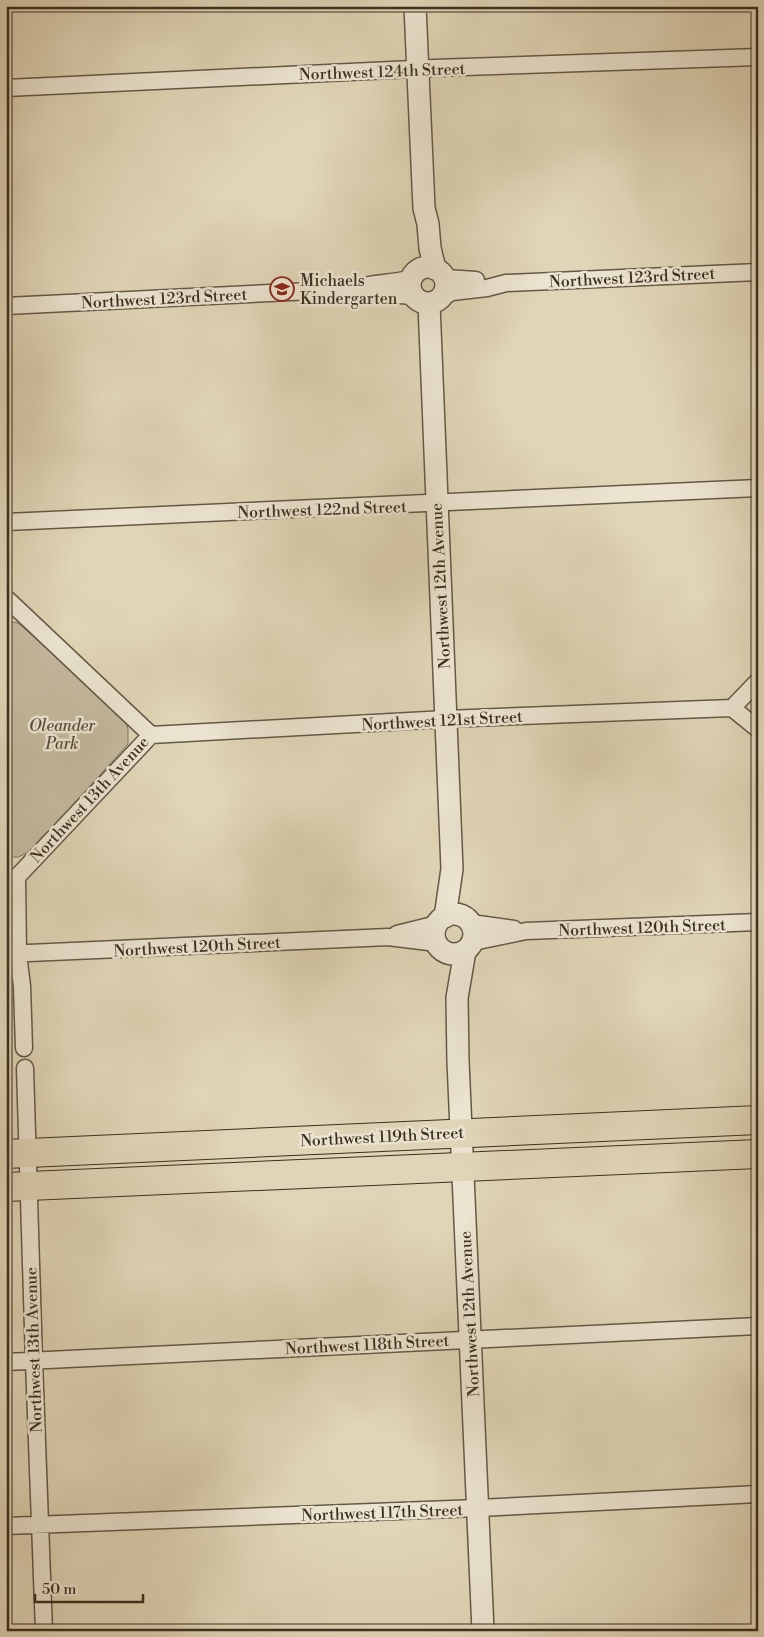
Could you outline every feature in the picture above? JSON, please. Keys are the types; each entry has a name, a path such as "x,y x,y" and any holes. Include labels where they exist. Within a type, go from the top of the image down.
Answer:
{"highway":[{"name":"Northwest 119th Street","path":"17,1153 758,1120"},
{"path":"17,1186 758,1154"}],"street":[{"name":"Northwest 12th Avenue","path":"414,6 424,208 420,225 421,249 428,284 458,998 458,1061 483,1631"},
{"name":"Northwest 124th Street","path":"6,88 417,69 758,57"},
{"name":"Northwest 123rd Street","path":"6,306 352,289 364,293 398,294 428,284 452,292 463,289 487,288 506,283 758,272"},
{"name":"Northwest 122nd Street","path":"6,522 758,488"},
{"name":"Northwest 13th Avenue","path":"6,598 151,735 12,872 12,954 22,986 24,1048"},
{"path":"758,681 732,708 758,729"},
{"name":"Northwest 121st Street","path":"151,735 446,719 732,708"},
{"name":"Northwest 120th Street","path":"12,954 758,922"},
{"name":"Northwest 13th Avenue","path":"25,1068 17,1153 17,1186 34,1361 44,1631"},
{"name":"Northwest 118th Street","path":"6,1362 758,1326"},
{"name":"Northwest 117th Street","path":"6,1526 478,1508 758,1494"}],"green space":[{"name":"Oleander Park","path":"6,620 18,623 124,715 128,729 128,744 31,851 18,857 6,857"}],"place":[{"name":"Michaels Kindergarten","path":"282,289"}]}
